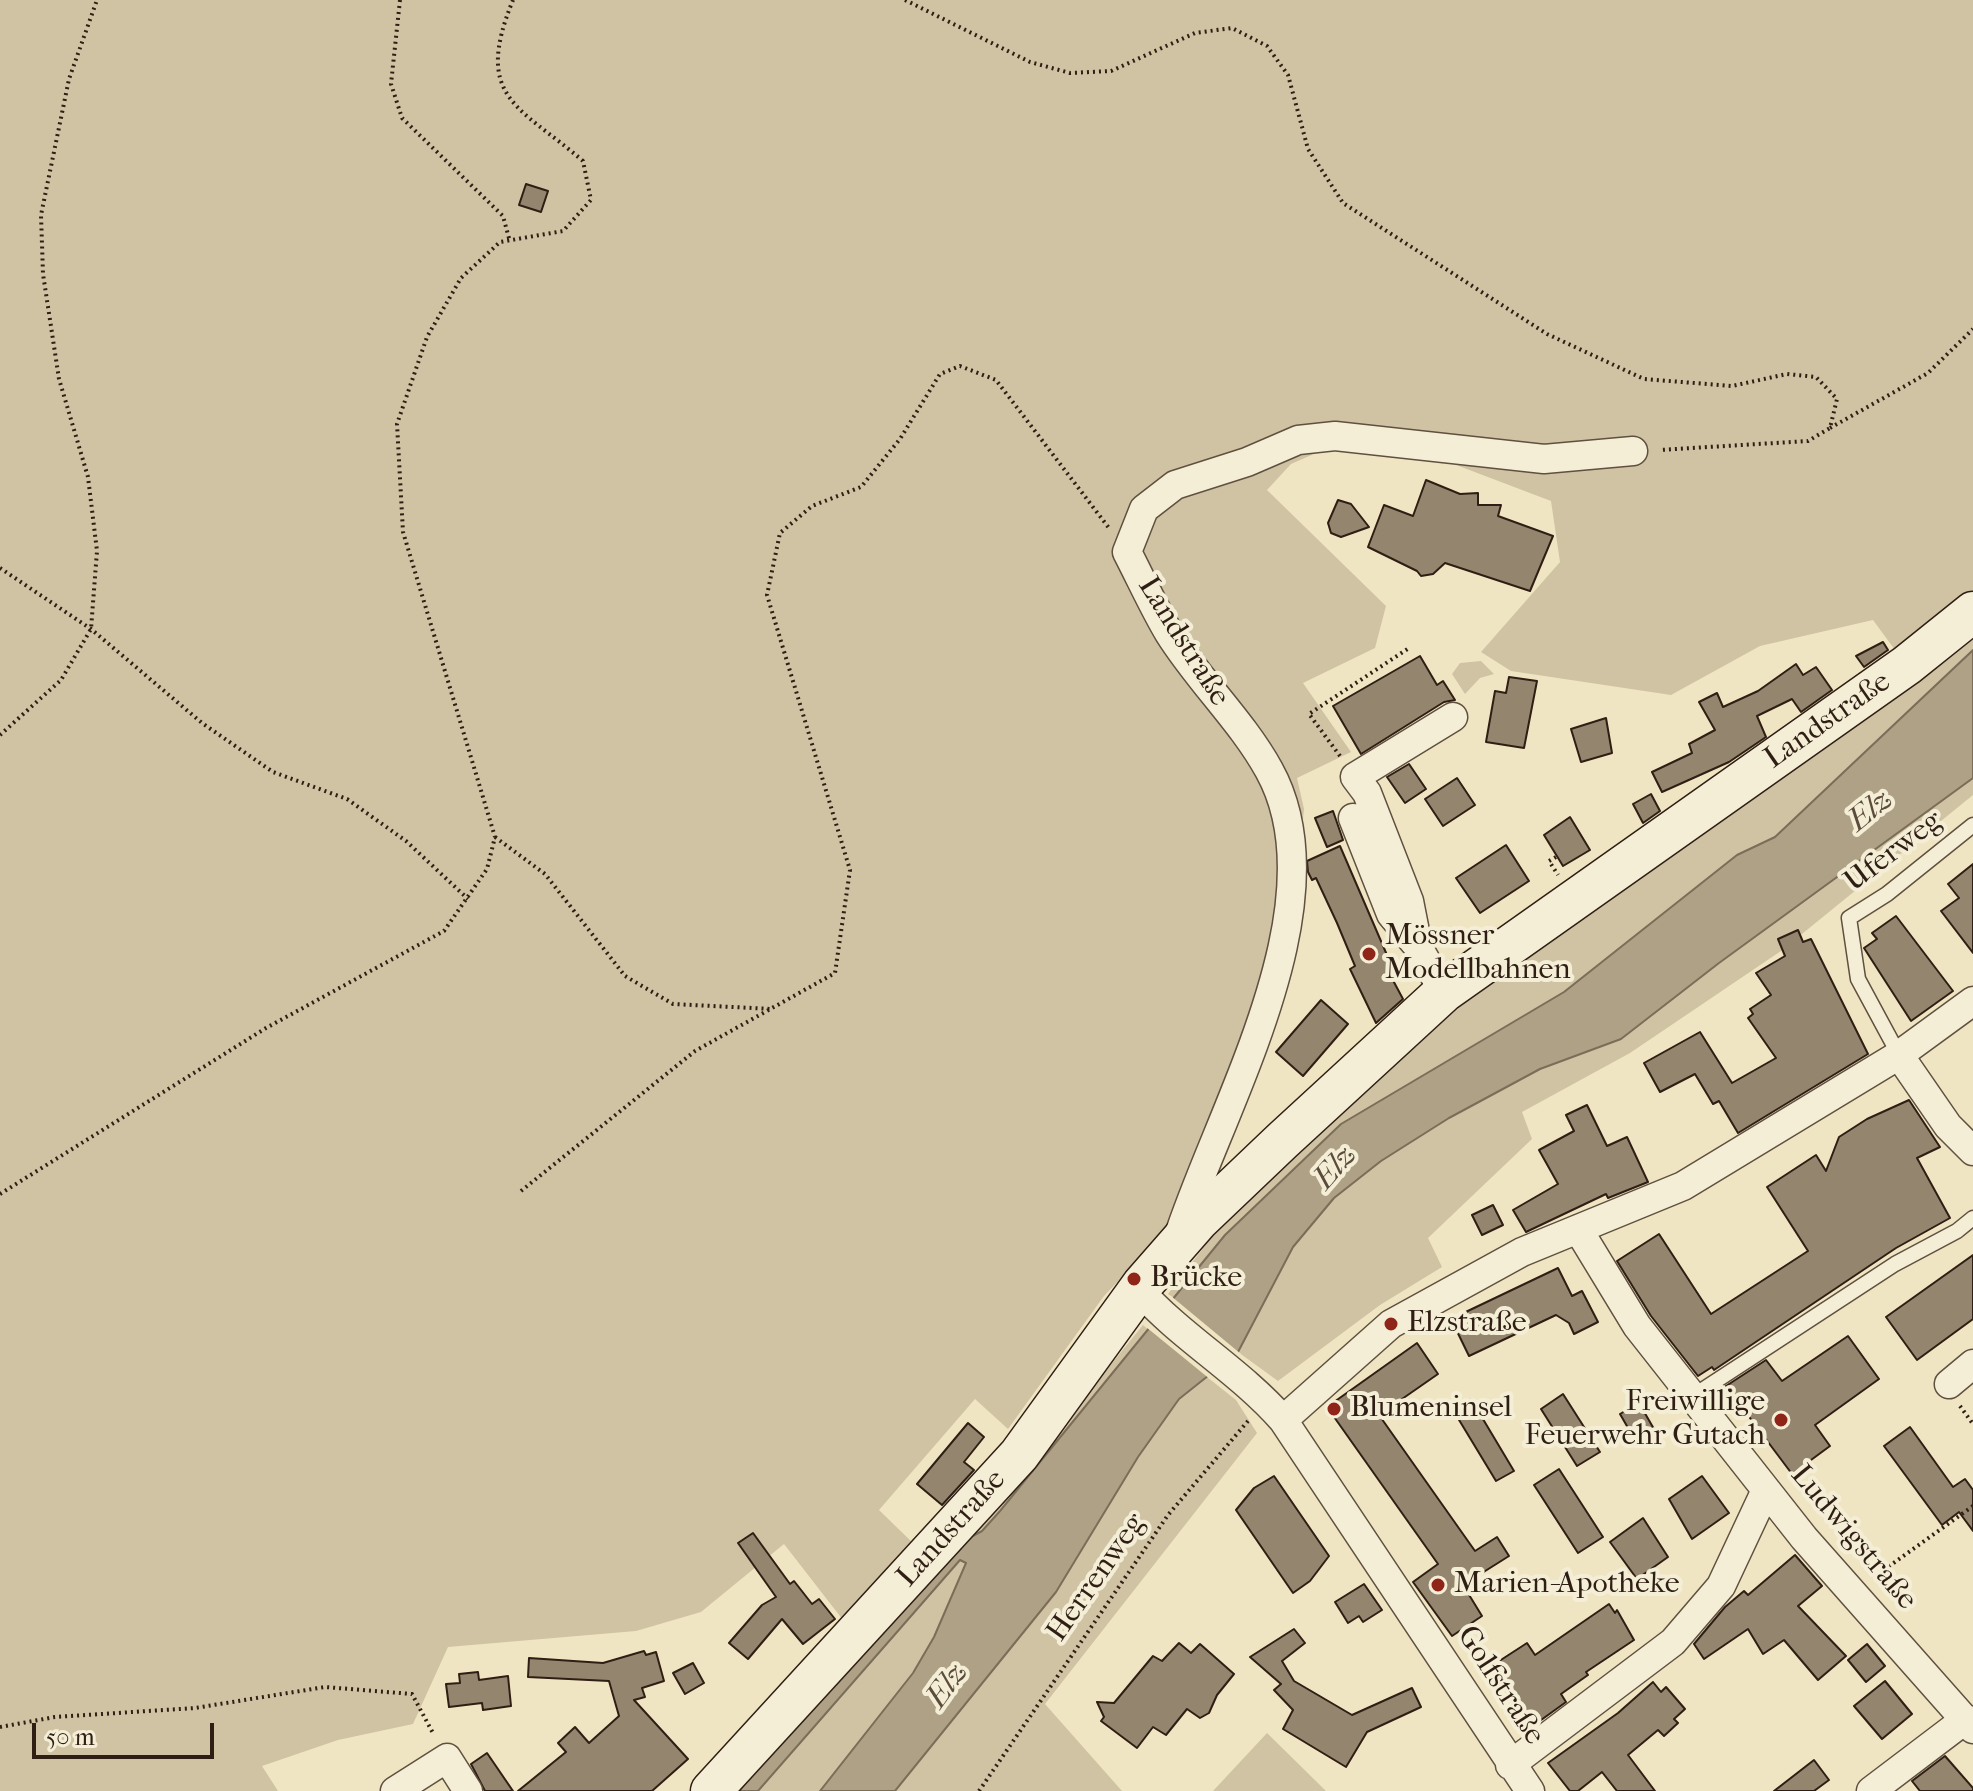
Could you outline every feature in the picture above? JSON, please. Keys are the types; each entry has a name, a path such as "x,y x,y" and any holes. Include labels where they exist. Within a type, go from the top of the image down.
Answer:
{"street":[{"name":"Landstraße","path":"711,1791 1019,1455 1147,1299 1174,1250 1195,1185 1223,1128 1261,1030 1290,904 1289,819 1269,770 1169,633 1127,552 1144,509 1175,485 1247,462 1298,440 1335,436 1544,459 1633,451"},
{"name":"Landstraße","path":"1174,1250 1208,1211 1444,992 1907,665 1973,612"},
{"path":"1418,947 1409,901 1367,793 1355,777 1453,717"},
{"path":"1353,818 1391,914 1418,947 1444,992"},
{"path":"1266,1402 1391,1324 1522,1252 1683,1186 1899,1055 1973,1001"},
{"path":"1899,1055 1948,1126 1973,1151"},
{"name":"Ludwigstraße","path":"1578,1229 1637,1326 1766,1490 1969,1724"},
{"name":"Golfstraße","path":"1147,1299 1266,1402 1530,1791"},
{"path":"1949,1384 1973,1364"},
{"path":"1510,1765 1673,1642 1721,1586 1766,1490"},
{"path":"1871,1791 1969,1724"},
{"path":"395,1791 447,1758 468,1791"}],"lane":[{"name":"Uferweg","path":"1899,1055 1858,979 1849,918 1887,894 1973,825"},
{"path":"1693,1396 1895,1264 1957,1231 1973,1218"}],"path":[{"path":"0,735 61,680 91,629 97,551 88,477 59,379 43,274 41,215 69,79 97,0"},
{"path":"400,0 391,84 402,118 503,216 510,242"},
{"path":"0,1194 266,1028 444,931 487,869 495,837 441,668 403,532 397,424 427,337 461,278 500,242 563,231 591,200 583,161 511,105 500,83 499,43 513,0"},
{"path":"905,0 1030,62 1070,73 1111,71 1195,33 1232,28 1267,46 1288,75 1308,149 1343,203 1401,243 1547,334 1644,379 1732,386 1787,374 1816,377 1837,399 1830,428"},
{"path":"1633,451 1808,441 1928,373 1973,329"},
{"path":"521,1191 695,1051 835,973 850,870 767,595 780,533 812,506 861,487 900,439 940,374 960,366 996,380 1127,552"},
{"path":"0,568 91,629 202,723 273,772 347,799 406,841 468,899"},
{"path":"1355,777 1309,714 1409,648"},
{"path":"495,837 545,874 625,976 673,1004 773,1009"},
{"name":"Herrenweg","path":"979,1791 1168,1515 1266,1402"},
{"path":"1852,1592 1973,1506"},
{"path":"0,1727 55,1717 195,1708 325,1687 354,1689 412,1694 447,1758"}],"shaded area":[{"path":"0,0 1973,0 1973,592 1895,650 1873,620 1760,646 1671,695 1511,671 1481,652 1560,562 1551,501 1451,463 1332,446 1291,464 1267,490 1386,606 1375,648 1303,683 1351,752 1297,778 1304,809 1299,860 1254,1065 1230,1144 1177,1219 1104,1296 1008,1429 975,1399 879,1510 915,1545 843,1620 784,1544 701,1612 636,1631 448,1647 413,1724 338,1740 262,1766 278,1791 0,1791"},
{"path":"1973,633 1973,650 1775,837 1737,856 1564,992 1341,1124 1225,1235 1174,1298 1168,1294 1211,1238 1349,1096 1473,992"},
{"path":"1481,661 1494,674 1480,678 1465,694 1452,674 1460,663"},
{"path":"1973,778 1973,795 1781,951 1630,1053 1522,1112 1532,1139 1428,1238 1442,1267 1380,1305 1278,1381 1238,1352 1293,1247 1334,1198 1381,1161 1449,1118 1547,1066 1622,1039 1719,963"},
{"path":"1143,1325 1149,1330 1000,1511 982,1531 956,1545 1037,1455"},
{"path":"1207,1377 1236,1400 1257,1433 1045,1704 1122,1791 895,1791 1056,1592 1138,1457 1179,1399"},
{"path":"960,1560 966,1562 934,1637 913,1673 820,1791 758,1791"},
{"path":"1267,1733 1326,1791 1213,1791"}],"water":[{"name":"Elz","path":"1973,650 1973,778 1719,963 1621,1039 1540,1069 1449,1118 1381,1161 1334,1198 1293,1247 1238,1352 1179,1399 1138,1457 1056,1592 895,1791 820,1791 913,1673 934,1637 966,1563 960,1560 758,1791 739,1791 853,1649 956,1545 982,1531 1000,1511 1225,1235 1341,1124 1564,992 1737,855 1775,837"}],"pier":[{"path":"1171,1296 1241,1354 1211,1380 1146,1327"}],"building":[{"path":"526,184 548,191 541,212 519,205"},
{"path":"1426,480 1460,494 1478,493 1478,505 1501,505 1498,516 1553,536 1530,591 1445,563 1433,574 1421,576 1417,571 1368,547 1384,505 1413,516"},
{"path":"1338,500 1351,504 1369,527 1341,537 1331,533 1328,523"},
{"path":"1883,642 1888,650 1864,667 1856,656"},
{"path":"1420,656 1437,685 1443,681 1455,700 1444,702 1361,754 1333,706"},
{"path":"1796,664 1803,675 1816,667 1832,690 1801,712 1792,699 1757,716 1766,737 1729,762 1662,792 1652,772 1692,753 1689,744 1715,730 1699,702 1717,693 1723,707 1758,691"},
{"path":"1509,677 1537,681 1524,748 1486,742 1495,691 1506,693"},
{"path":"1606,718 1612,753 1581,762 1571,729"},
{"path":"1409,764 1426,789 1405,803 1387,777"},
{"path":"1457,778 1475,805 1443,826 1425,799"},
{"path":"1651,794 1660,811 1643,823 1633,804"},
{"path":"1333,811 1343,840 1327,847 1315,818"},
{"path":"1570,817 1590,850 1563,866 1544,835"},
{"path":"1506,845 1529,881 1480,913 1456,878"},
{"path":"1340,846 1393,969 1388,971 1403,999 1376,1023 1350,969 1355,966 1337,923 1316,878 1312,880 1308,872 1307,861"},
{"path":"1973,864 1973,953 1941,911 1959,898 1948,884"},
{"path":"1896,916 1953,991 1911,1021 1864,948 1877,939 1872,933"},
{"path":"1798,930 1803,942 1811,939 1868,1054 1738,1133 1719,1101 1713,1104 1695,1074 1660,1092 1644,1063 1700,1032 1732,1083 1776,1058 1748,1018 1753,1014 1750,1009 1771,995 1756,973 1785,956 1778,939"},
{"path":"1321,1000 1348,1024 1303,1076 1276,1052"},
{"path":"1909,1100 1940,1147 1917,1158 1950,1218 1896,1248 1714,1370 1712,1367 1698,1376 1651,1316 1617,1261 1659,1234 1711,1314 1808,1251 1767,1187 1816,1155 1826,1171 1839,1137 1867,1119"},
{"path":"1587,1105 1607,1146 1627,1137 1648,1182 1608,1198 1606,1194 1526,1232 1513,1210 1558,1184 1539,1150 1574,1131 1566,1115"},
{"path":"1493,1205 1503,1225 1482,1235 1472,1215"},
{"path":"1973,1255 1973,1319 1917,1360 1886,1317"},
{"path":"1558,1268 1572,1296 1582,1291 1598,1322 1574,1334 1569,1323 1556,1315 1469,1356 1451,1319"},
{"path":"1848,1336 1879,1379 1815,1425 1830,1446 1792,1474 1726,1386 1766,1360 1782,1381"},
{"path":"1417,1343 1438,1374 1379,1415 1475,1551 1497,1537 1509,1556 1463,1585 1482,1616 1452,1636 1413,1582 1438,1564 1327,1407"},
{"path":"1563,1394 1600,1452 1577,1466 1541,1409"},
{"path":"1471,1399 1514,1471 1496,1481 1453,1410"},
{"path":"1639,1403 1654,1429 1635,1440 1620,1414"},
{"path":"968,1423 984,1437 964,1462 974,1470 942,1505 917,1484"},
{"path":"1910,1427 1953,1487 1965,1479 1973,1490 1973,1531 1959,1512 1942,1525 1884,1446"},
{"path":"1559,1469 1603,1537 1578,1553 1534,1485"},
{"path":"1274,1476 1329,1556 1310,1581 1293,1593 1236,1510 1254,1488"},
{"path":"1702,1476 1729,1513 1692,1539 1669,1499"},
{"path":"1643,1518 1668,1557 1637,1579 1610,1542"},
{"path":"753,1533 790,1584 794,1581 812,1604 819,1599 835,1619 803,1644 782,1619 748,1659 729,1643 762,1605 776,1597 738,1543"},
{"path":"1795,1555 1822,1586 1798,1606 1846,1656 1818,1680 1784,1640 1763,1654 1748,1629 1704,1659 1694,1644 1725,1607 1744,1591 1748,1595"},
{"path":"1364,1584 1382,1610 1363,1622 1359,1616 1348,1623 1335,1602"},
{"path":"1609,1604 1615,1613 1617,1610 1634,1640 1586,1672 1588,1675 1561,1694 1566,1702 1530,1728 1490,1667 1527,1643 1535,1655"},
{"path":"1294,1629 1305,1643 1282,1661 1294,1681 1352,1715 1412,1688 1421,1707 1367,1732 1346,1767 1283,1729 1293,1710 1274,1690 1281,1684 1250,1657"},
{"path":"1179,1643 1191,1653 1200,1644 1234,1674 1217,1695 1209,1713 1200,1718 1187,1709 1166,1735 1153,1727 1137,1748 1101,1721 1104,1717 1097,1702 1114,1703 1153,1656 1162,1661"},
{"path":"1867,1644 1885,1666 1866,1682 1848,1660"},
{"path":"644,1651 646,1655 656,1652 664,1681 642,1688 645,1697 634,1700 688,1759 652,1791 518,1791 566,1752 558,1743 575,1727 589,1743 619,1716 609,1681 528,1677 529,1658 603,1663"},
{"path":"693,1663 704,1683 685,1694 673,1673"},
{"path":"478,1672 479,1680 508,1676 511,1706 483,1710 482,1703 449,1707 446,1684 460,1683 459,1674"},
{"path":"1885,1681 1912,1714 1882,1739 1854,1706"},
{"path":"1653,1682 1661,1692 1666,1687 1685,1709 1674,1719 1678,1723 1664,1736 1658,1730 1628,1755 1655,1791 1617,1791 1602,1772 1578,1791 1570,1791 1548,1763 1618,1713"},
{"path":"487,1753 513,1791 485,1791 471,1764"},
{"path":"1945,1756 1973,1791 1920,1791 1912,1781"},
{"path":"1814,1760 1829,1780 1814,1791 1774,1791"}],"place":[{"name":"Mössner Modellbahnen","path":"1369,954"},
{"name":"Brücke","path":"1134,1279"},
{"name":"Elzstraße","path":"1391,1324"},
{"name":"Blumeninsel","path":"1334,1409"},
{"name":"Freiwillige Feuerwehr Gutach","path":"1781,1420"},
{"name":"Marien-Apotheke","path":"1438,1585"}]}
